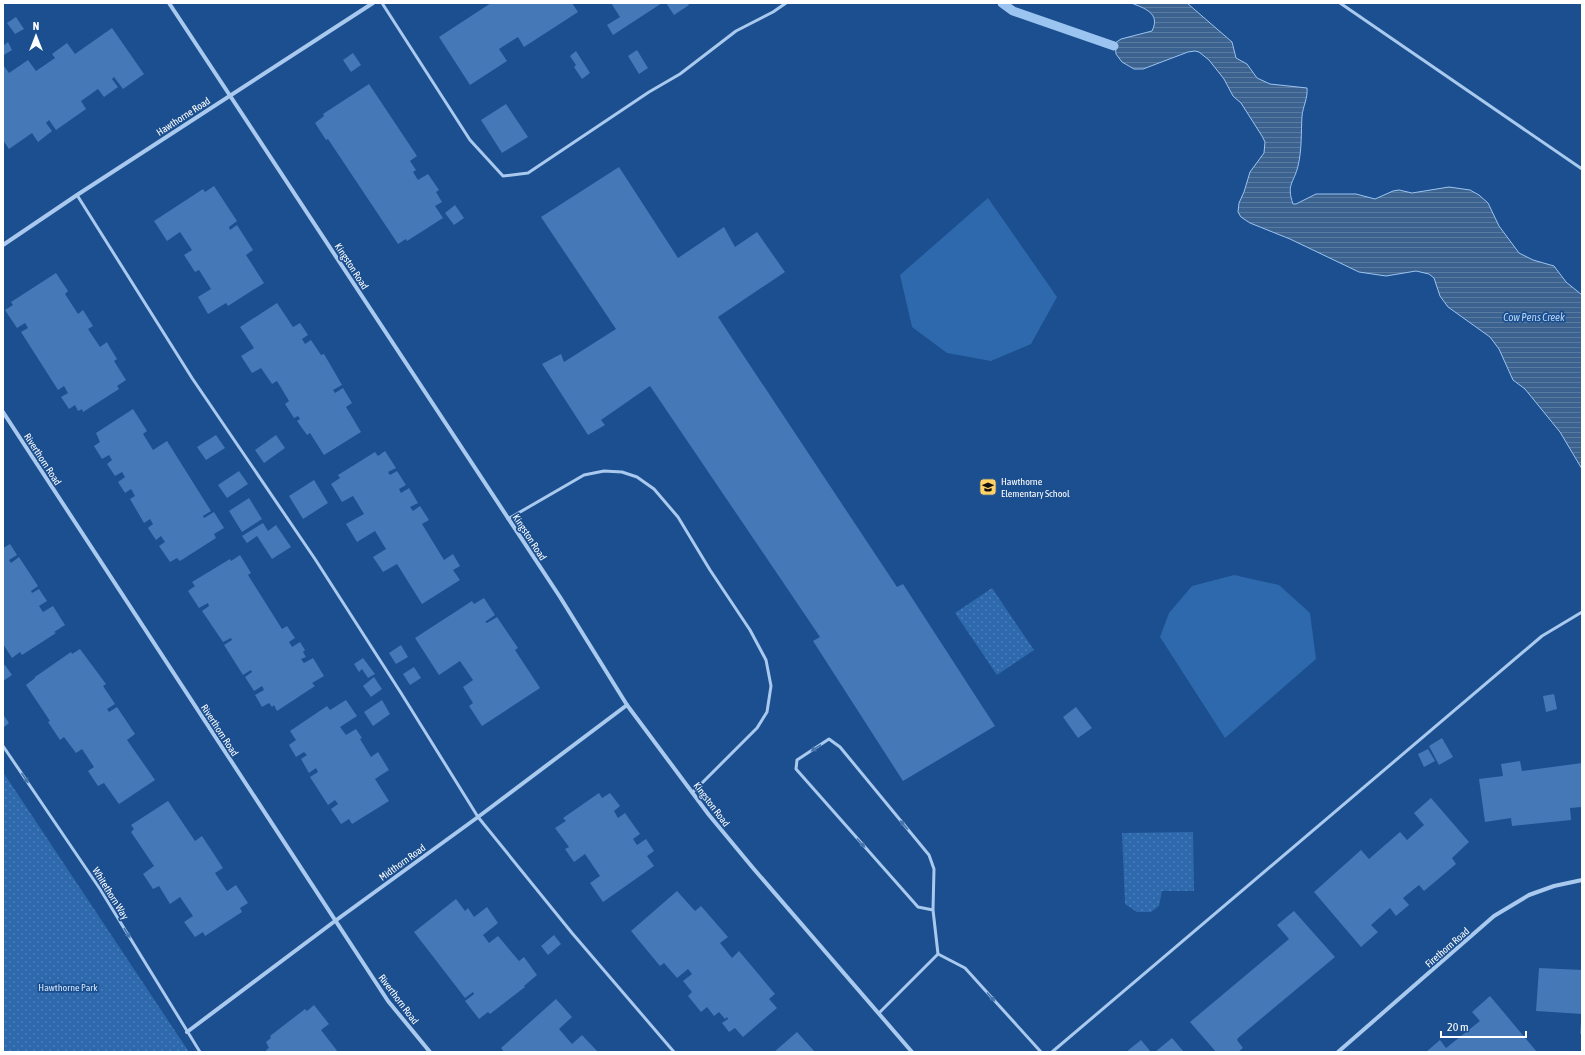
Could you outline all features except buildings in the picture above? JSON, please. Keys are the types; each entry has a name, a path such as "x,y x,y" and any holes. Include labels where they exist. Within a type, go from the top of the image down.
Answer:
{"street":[{"name":"Kingston Road","path":"169,3 560,597 627,705 709,815 912,1052"},
{"name":"Hawthorne Road","path":"3,245 77,195 373,3"},
{"name":"Riverthorn Road","path":"3,412 388,1001 430,1052"},
{"name":"Midthorn Road","path":"187,1032 627,705"},
{"name":"Firethorn Road","path":"1338,1052 1494,916 1529,895 1554,886 1582,880"}],"lane":[{"path":"382,3 470,140 503,176 528,173 649,92 680,74 736,31 773,12 786,3"},
{"path":"1340,3 1582,168"},
{"path":"77,195 192,378 315,560 401,693 478,817 572,933 674,1052"},
{"path":"508,519 584,475 604,471 622,472 638,478 654,489 678,517 710,570 750,630 766,660 771,686 767,712 757,728 693,792"},
{"path":"1052,1052 1542,636 1582,612"},
{"path":"933,910 918,907 796,769 797,760 829,739 840,747 929,855 934,869 933,910 938,954"},
{"name":"Whitethorn Way","path":"3,746 100,889 200,1052"},
{"path":"879,1013 938,954"},
{"path":"938,954 965,968 1041,1052"}],"green space":[{"path":"988,198 1057,297 1031,344 991,361 947,353 912,327 900,275"},
{"path":"1234,575 1279,585 1310,613 1316,659 1225,738 1160,637 1169,613 1192,586"},
{"path":"992,588 1034,650 997,675 955,613"},
{"name":"Hawthorne Park","path":"3,772 189,1052 3,1052"},
{"path":"1193,832 1194,891 1162,891 1159,906 1151,912 1137,912 1125,904 1122,833"}],"water":[{"name":"Cow Pens Creek","path":"1131,3 1187,3 1232,42 1236,58 1247,64 1257,78 1270,84 1307,88 1307,95 1302,116 1299,160 1290,188 1293,204 1316,194 1356,194 1375,199 1399,190 1412,193 1449,187 1470,190 1479,195 1488,203 1499,226 1519,253 1533,260 1554,266 1566,282 1582,295 1582,469 1560,432 1525,389 1513,380 1499,349 1490,337 1448,307 1440,296 1434,278 1429,274 1416,271 1386,276 1359,272 1290,239 1250,223 1241,217 1238,212 1239,203 1250,172 1264,153 1265,142 1262,136 1241,103 1233,96 1224,79 1209,60 1199,52 1188,52 1143,69 1134,69 1122,62 1116,54 1115,43 1121,39 1152,31 1154,25 1153,16 1150,12"}],"waterway":[{"name":"Cow Pens Creek","path":"1002,3 1013,11 1114,46"}],"place":[{"name":"Hawthorne Elementary School","path":"988,487"}]}
